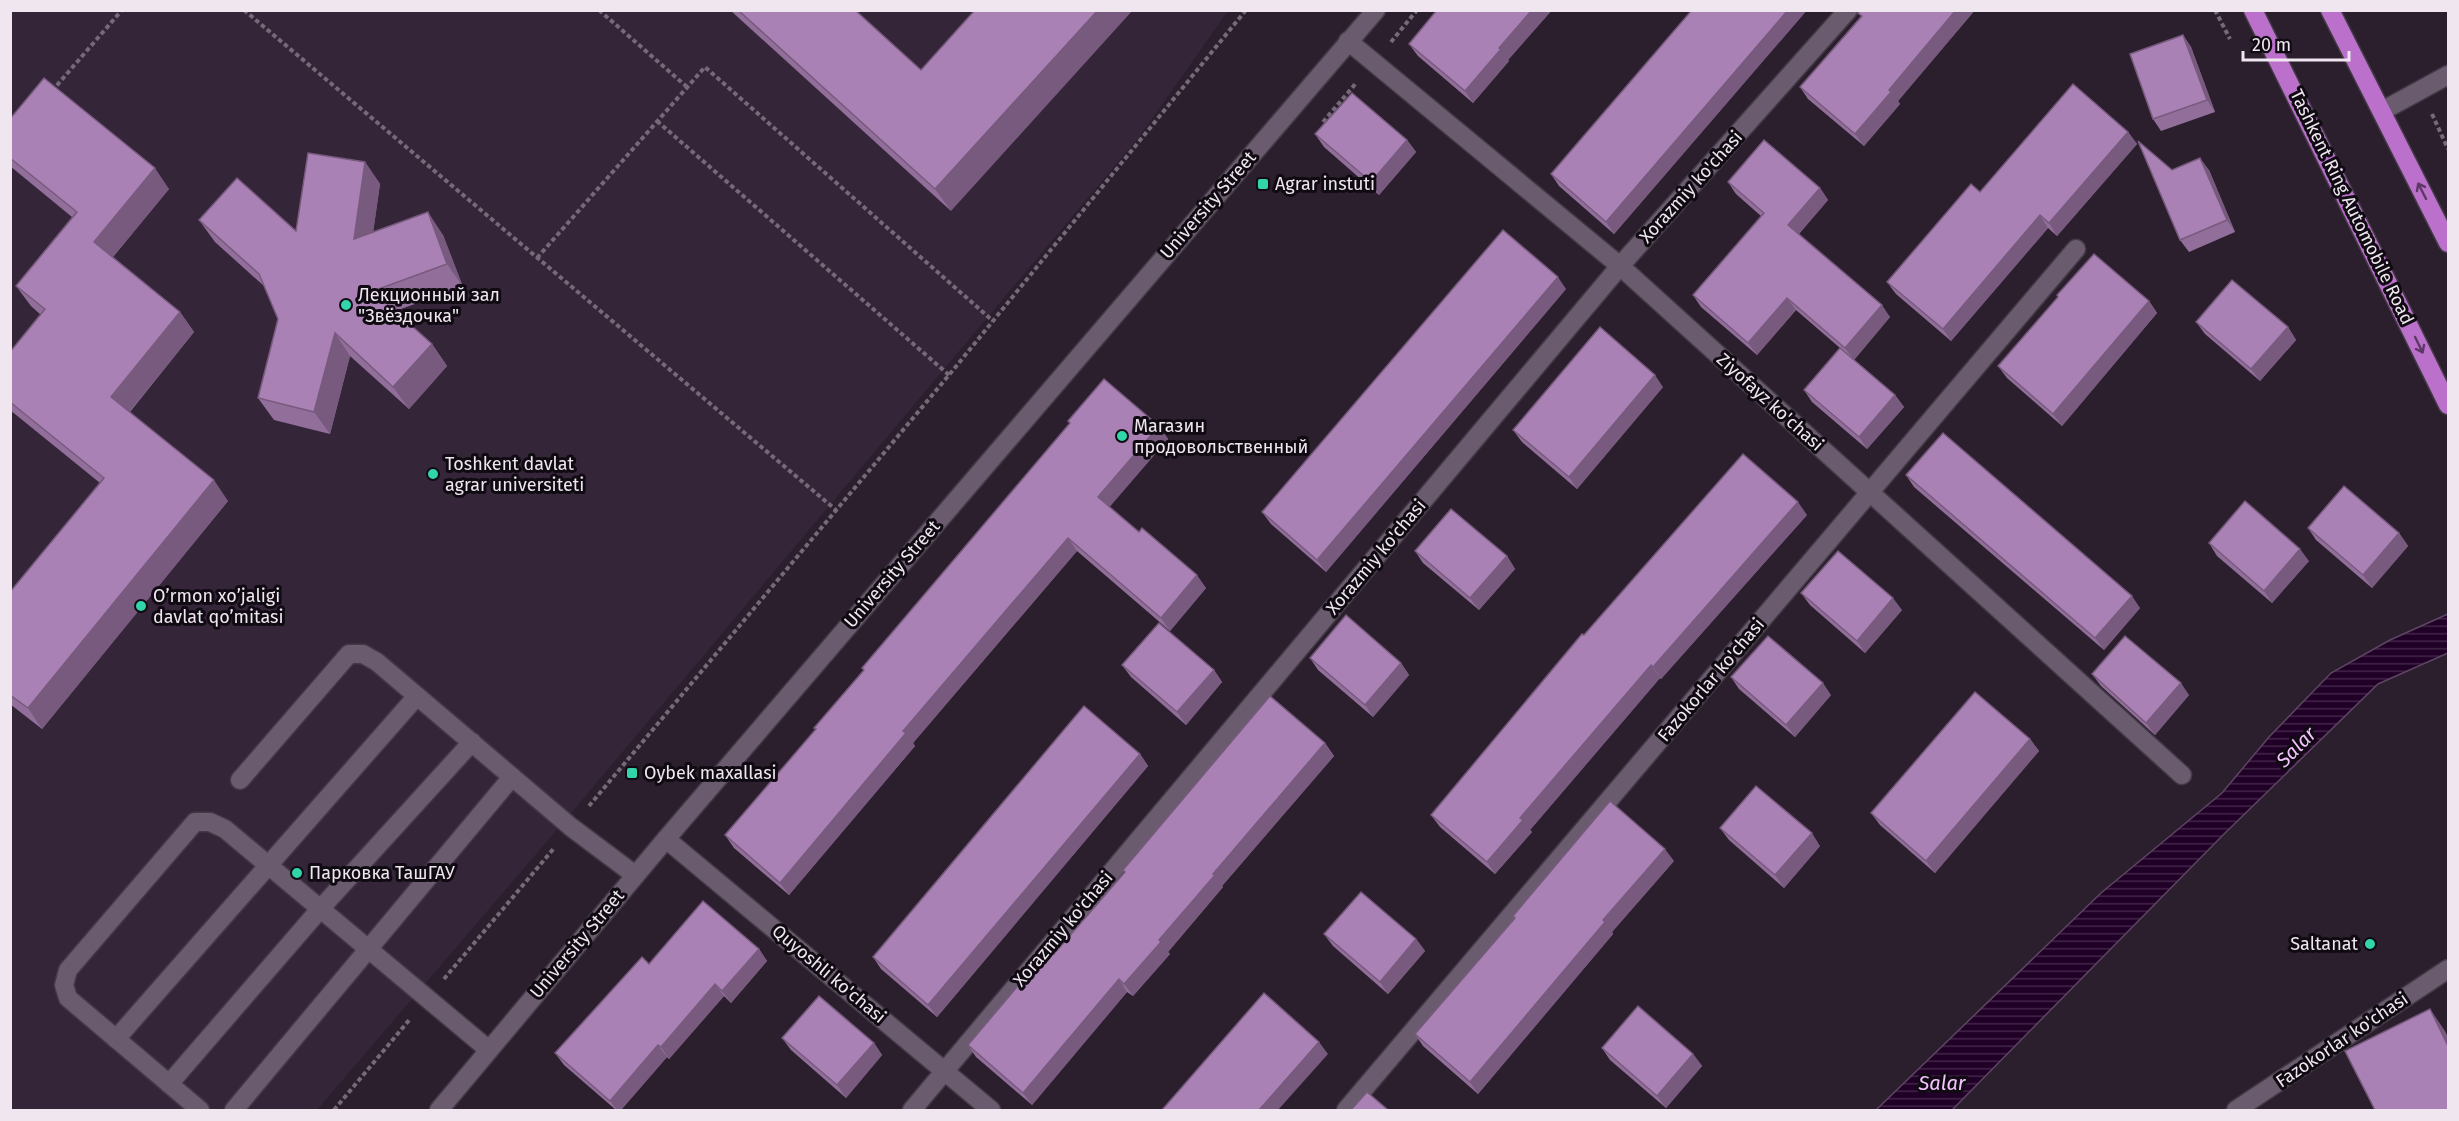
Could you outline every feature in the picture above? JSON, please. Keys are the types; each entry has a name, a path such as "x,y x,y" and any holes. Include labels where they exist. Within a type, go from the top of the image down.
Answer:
{"highway":[{"name":"Tashkent Ring Automobile Road","path":"2253,10 2448,405"},
{"path":"2330,10 2448,243"}],"street":[{"name":"University Street","path":"1348,41 1369,10"},
{"name":"University Street","path":"440,1110 666,838 1376,10"},
{"name":"Xorazmiy ko'chasi","path":"912,1110 1620,266 1848,10"},
{"name":"Ziyofayz ko'chasi","path":"1348,41 1620,266 2182,775"},
{"path":"2382,111 2448,75"},
{"name":"Fazokorlar ko'chasi","path":"1346,1110 2076,249"},
{"path":"240,780 349,654 363,654 377,662 571,827 635,875"},
{"path":"116,1039 417,696"},
{"path":"169,1084 321,908 472,742"},
{"path":"234,1110 512,777"},
{"path":"200,1110 68,998 64,985 68,970 195,822 210,822 225,829 429,997 489,1050"},
{"name":"Quyoshli ko'chasi","path":"666,838 991,1110"},
{"name":"Fazokorlar ko'chasi","path":"2236,1110 2448,969"}],"path":[{"path":"48,96 122,10"},
{"path":"243,10 836,510"},
{"path":"599,10 687,87"},
{"path":"334,1110 949,375 1246,10"},
{"path":"2215,10 2230,39"},
{"path":"537,258 705,67 993,321"},
{"path":"2420,90 2448,148"},
{"path":"657,121 949,375"}],"shaded area":[{"name":"Toshkent davlat agrar universiteti","path":"10,11 1228,11 1139,137 572,812 317,1110 11,1110"}],"water":[{"name":"Salar","path":"2448,614 2448,653 2378,684 2223,835 1952,1110 1876,1110 2101,893 2222,793 2269,737 2331,673 2390,640"}],"building":[{"path":"738,10 855,10 921,70 975,10 1098,10 935,189"},
{"path":"1437,10 1532,10 1465,91 1409,44"},
{"path":"1692,10 1788,10 1606,222 1551,174"},
{"path":"1860,10 1956,10 1855,134 1800,87 1862,16 1858,13"},
{"path":"2183,35 2207,100 2153,119 2130,54"},
{"path":"44,78 155,168 94,242 180,312 111,397 214,480 28,708 10,695 10,592 104,478 10,402 10,352 45,309 16,286 77,212 10,158 10,119"},
{"path":"2073,84 2128,132 2049,223 2040,215 1943,329 1887,282 1971,184 1980,192"},
{"path":"1352,93 1407,140 1371,182 1315,134"},
{"path":"1764,140 1820,188 1788,225 1882,305 1845,348 1787,298 1748,343 1693,295 1764,213 1728,182"},
{"path":"2138,141 2172,170 2200,158 2227,220 2180,240"},
{"name":"Лекционный зал \"Звёздочка\"","path":"308,153 365,162 354,239 428,212 447,264 373,291 432,344 393,387 335,333 314,412 258,398 278,319 259,274 199,220 237,178 296,231"},
{"path":"1503,230 1558,277 1317,560 1262,512"},
{"path":"2094,254 2149,301 2053,414 1998,366"},
{"path":"2232,280 2288,327 2251,369 2196,322"},
{"path":"1600,327 1655,375 1569,477 1513,430"},
{"path":"1840,348 1895,395 1859,437 1804,390"},
{"path":"1104,379 1159,426 1098,497 1139,532 1142,528 1197,575 1161,618 1068,538 903,731 906,733 780,883 725,835 816,729 814,728 864,670 862,668 1070,423 1068,421"},
{"path":"1943,433 2132,596 2095,638 1906,475"},
{"path":"1743,454 1798,502 1653,667 1651,665 1520,818 1523,820 1487,862 1431,815 1582,634 1584,635"},
{"path":"2344,486 2399,533 2363,575 2308,528"},
{"path":"2245,501 2300,549 2264,591 2209,543"},
{"path":"1451,509 1507,556 1470,598 1415,551"},
{"path":"1838,551 1893,598 1857,641 1801,593"},
{"path":"1346,615 1401,663 1365,705 1310,658"},
{"path":"1159,623 1214,670 1177,712 1122,665"},
{"path":"1768,636 1823,683 1786,725 1731,677"},
{"path":"2125,636 2181,683 2146,723 2092,674"},
{"path":"1975,692 2030,739 1926,861 1871,813"},
{"path":"1270,696 1325,743 1213,874 1215,875 1159,940 1161,942 1124,984 1119,979 1023,1093 968,1045 1049,949 1054,954 1125,872 1123,870"},
{"path":"1084,706 1140,754 928,1005 873,957"},
{"path":"1756,786 1812,833 1775,875 1720,828"},
{"path":"1610,801 1665,849 1603,920 1605,922 1470,1082 1415,1034 1515,918 1513,916"},
{"path":"1361,892 1416,939 1380,982 1324,934"},
{"path":"703,901 759,949 722,991 715,984 661,1047 658,1045 610,1101 555,1053 642,957 649,964"},
{"path":"1264,993 1319,1042 1259,1110 1162,1110"},
{"path":"819,996 874,1043 837,1085 782,1038"},
{"path":"1638,1006 1693,1054 1657,1096 1602,1048"},
{"path":"2430,1009 2448,1046 2448,1110 2375,1110 2345,1051"},
{"path":"1367,1092 1388,1110 1351,1110"}],"place":[{"name":"Agrar instuti","path":"1263,184"},
{"name":"Лекционный зал \"Звёздочка\"","path":"346,305"},
{"name":"Магазин продовольственный","path":"1122,436"},
{"name":"Toshkent davlat agrar universiteti","path":"433,474"},
{"name":"O’rmon xo’jaligi davlat qo’mitasi","path":"141,606"},
{"name":"Oybek maxallasi","path":"632,773"},
{"name":"Парковка ТашГАУ","path":"297,873"},
{"name":"Saltanat","path":"2370,944"}]}
